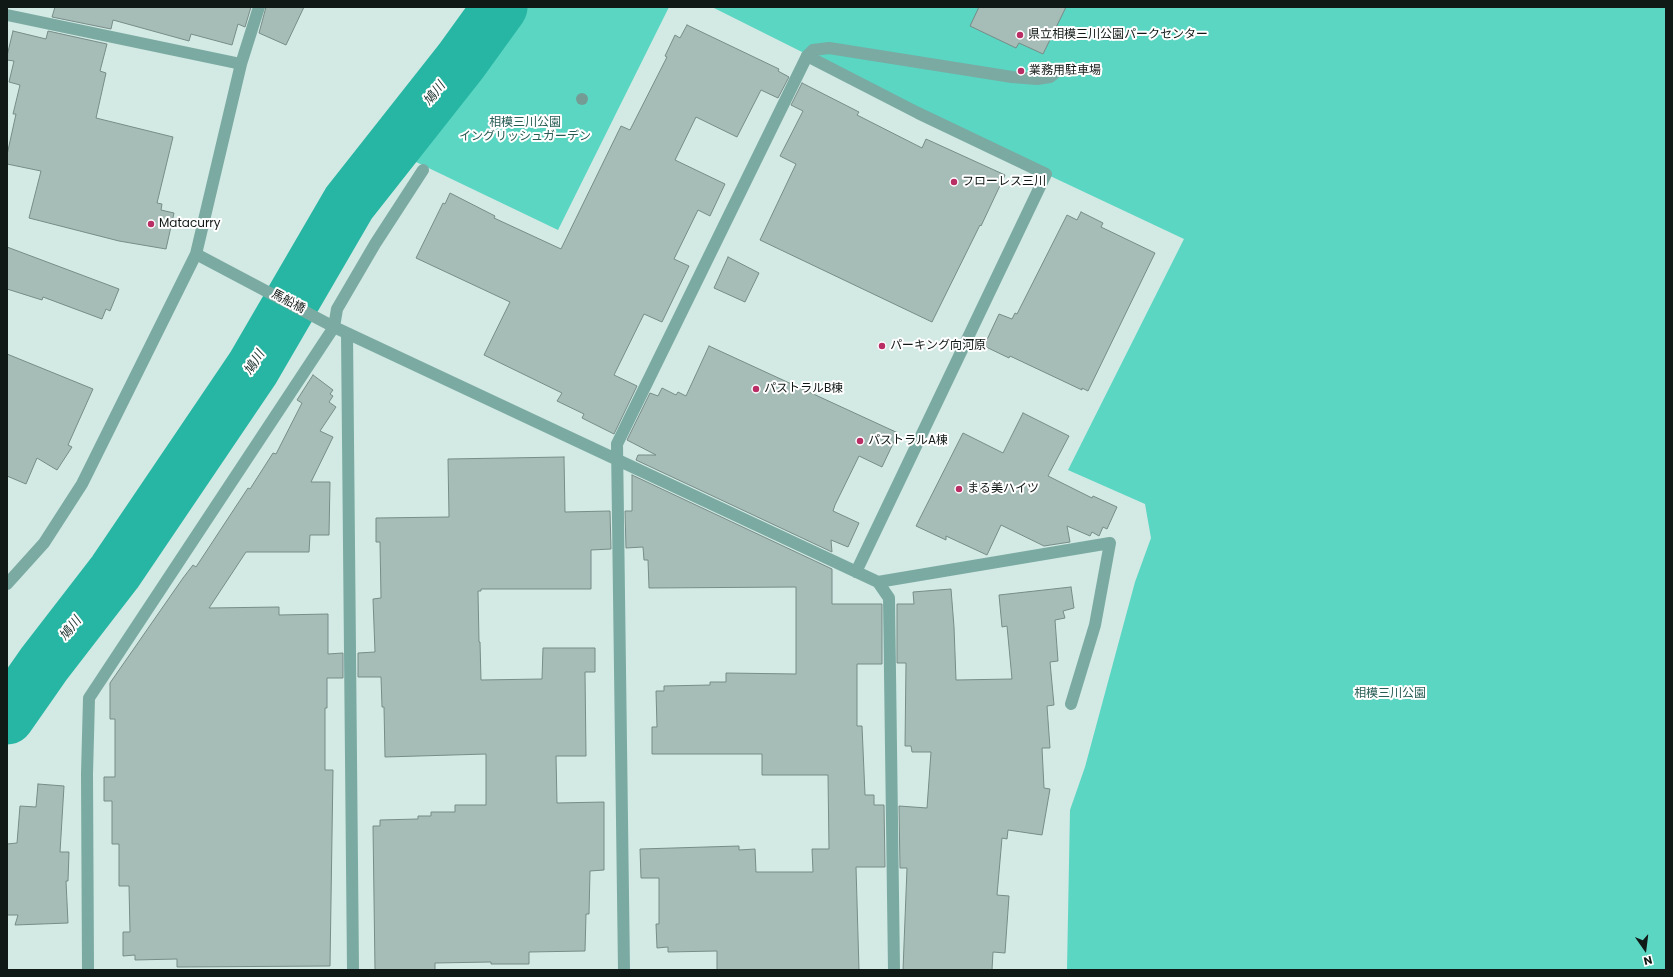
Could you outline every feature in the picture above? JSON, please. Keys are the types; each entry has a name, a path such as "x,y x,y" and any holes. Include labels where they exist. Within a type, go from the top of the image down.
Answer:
{"street":[{"path":"7,584 44,543 82,484 196,254 241,64 259,7"},
{"path":"7,16 241,64"},
{"path":"624,970 617,444 807,56 813,50 829,48 1012,77 1037,79 1050,76 1055,72"},
{"path":"807,56 918,113 1046,174 856,572"},
{"path":"88,970 87,774 89,698 334,327 337,309 423,170"},
{"name":"馬船橋","path":"196,254 334,327 878,582"},
{"path":"347,332 353,970"},
{"path":"894,970 889,598 878,582 1110,543 1095,625 1071,704"}],"green space":[{"name":"相模三川公園 イングリッシュガーデン","path":"519,7 669,7 558,230 414,161"},
{"name":"相模三川公園","path":"712,7 1666,7 1666,970 1067,970 1070,810 1085,767 1135,582 1151,538 1145,504 1068,470 1184,239 1046,174"}],"building":[{"path":"55,7 251,7 245,27 238,24 232,45 191,34 189,41 113,20 111,29 52,17"},
{"path":"266,7 304,7 286,45 259,33"},
{"name":"県立相模三川公園パークセンター","path":"979,7 1066,7 1043,54 1019,43 1016,48 970,26"},
{"path":"687,25 779,69 778,71 789,77 778,98 761,90 737,137 696,117 675,160 725,184 710,216 698,210 674,259 689,266 662,322 644,314 614,375 637,386 614,434 582,418 584,414 557,401 562,393 484,355 510,302 416,258 443,203 445,204 450,193 495,216 494,218 561,249 621,126 630,130 667,57 665,56 675,35 680,38"},
{"path":"13,31 46,39 48,31 107,44 100,71 106,73 96,118 173,137 157,203 162,204 161,210 174,213 166,249 119,241 29,218 41,171 7,164 7,155 16,114 13,114 20,85 9,82 14,61 7,60 7,56"},
{"path":"802,83 859,112 857,115 922,148 926,139 1005,175 932,322 760,240 796,164 780,156 803,111 791,105"},
{"path":"1081,212 1103,223 1101,227 1155,253 1088,391 1082,388 1082,390 1010,356 1009,358 984,346 999,314 1012,319 1015,313 1017,314 1067,215 1077,220"},
{"path":"7,247 119,289 110,311 106,309 102,319 43,297 42,300 7,289"},
{"path":"728,257 759,273 745,302 714,288"},
{"path":"709,346 898,433 882,467 859,456 835,505 833,511 859,523 848,547 831,540 832,552 636,460 638,455 656,455 627,440 650,393 658,396 662,388 676,395 678,392 686,396"},
{"path":"7,354 93,389 68,445 72,447 57,470 37,458 26,484 7,476"},
{"path":"313,375 333,390 330,394 333,396 329,402 336,407 320,431 333,437 311,482 330,482 329,535 310,535 309,552 246,552 209,608 279,607 279,615 328,614 328,654 343,653 343,678 327,678 327,708 325,708 325,770 333,770 330,966 177,967 177,959 135,960 135,955 123,956 123,932 130,932 129,886 119,886 119,844 112,844 112,801 104,801 104,777 115,777 115,719 110,719 110,683 183,578 193,565 196,567 273,453 276,454 302,403 297,400"},
{"path":"1023,413 1069,436 1048,476 1092,498 1093,496 1117,507 1107,529 1103,527 1099,536 1092,532 1090,536 1067,526 1070,542 1044,546 1001,525 987,555 946,536 946,540 916,526 963,433 1003,453"},
{"path":"564,457 565,512 610,511 611,549 591,550 591,589 481,589 481,591 478,591 479,642 481,680 542,679 543,648 595,648 595,672 585,672 586,756 556,756 557,803 604,802 604,870 590,871 589,914 586,914 585,951 529,952 529,964 491,964 491,962 435,963 435,970 375,970 373,826 380,826 380,820 418,819 418,816 431,816 431,812 455,812 455,805 486,805 486,754 385,757 384,707 382,707 381,677 358,677 358,653 375,652 373,599 381,598 380,542 376,542 376,518 449,517 448,459"},
{"path":"632,475 832,569 832,604 882,604 882,664 857,664 857,726 862,726 865,795 874,795 874,805 884,805 885,867 856,867 859,970 717,970 717,951 668,952 668,947 657,948 656,924 659,924 659,878 641,878 640,849 739,846 739,850 755,849 756,872 813,872 812,849 829,849 828,775 762,775 762,754 652,754 652,727 657,727 656,691 664,691 664,686 710,685 710,682 726,682 726,673 796,674 796,587 649,588 648,560 644,560 643,547 626,548 625,511 632,511"},
{"path":"1071,587 1074,608 1063,611 1065,618 1055,620 1058,661 1050,662 1054,705 1047,706 1050,748 1042,748 1044,788 1050,789 1042,835 1008,830 1007,839 1002,838 997,895 1009,896 1005,953 993,952 992,970 903,970 907,868 900,868 899,806 927,808 931,752 912,752 911,746 905,746 906,663 897,663 897,604 914,604 913,592 951,589 956,680 1012,679 1007,626 1002,627 999,595"},
{"path":"38,784 64,786 60,852 69,852 68,881 66,881 68,923 15,925 18,915 7,915 7,844 17,843 20,806 36,807"}],"waterway":[{"name":"鳩川","path":"7,717 44,664 115,572 253,368 349,203 461,61 500,7"}],"place":[{"name":"県立相模三川公園パークセンター","path":"1020,35"},
{"name":"業務用駐車場","path":"1021,71"},
{"name":"フローレス三川","path":"954,182"},
{"name":"Matacurry","path":"151,224"},
{"name":"パーキング向河原","path":"882,346"},
{"name":"パストラルB棟","path":"756,389"},
{"name":"パストラルA棟","path":"860,441"},
{"name":"まる美ハイツ","path":"959,489"}]}
